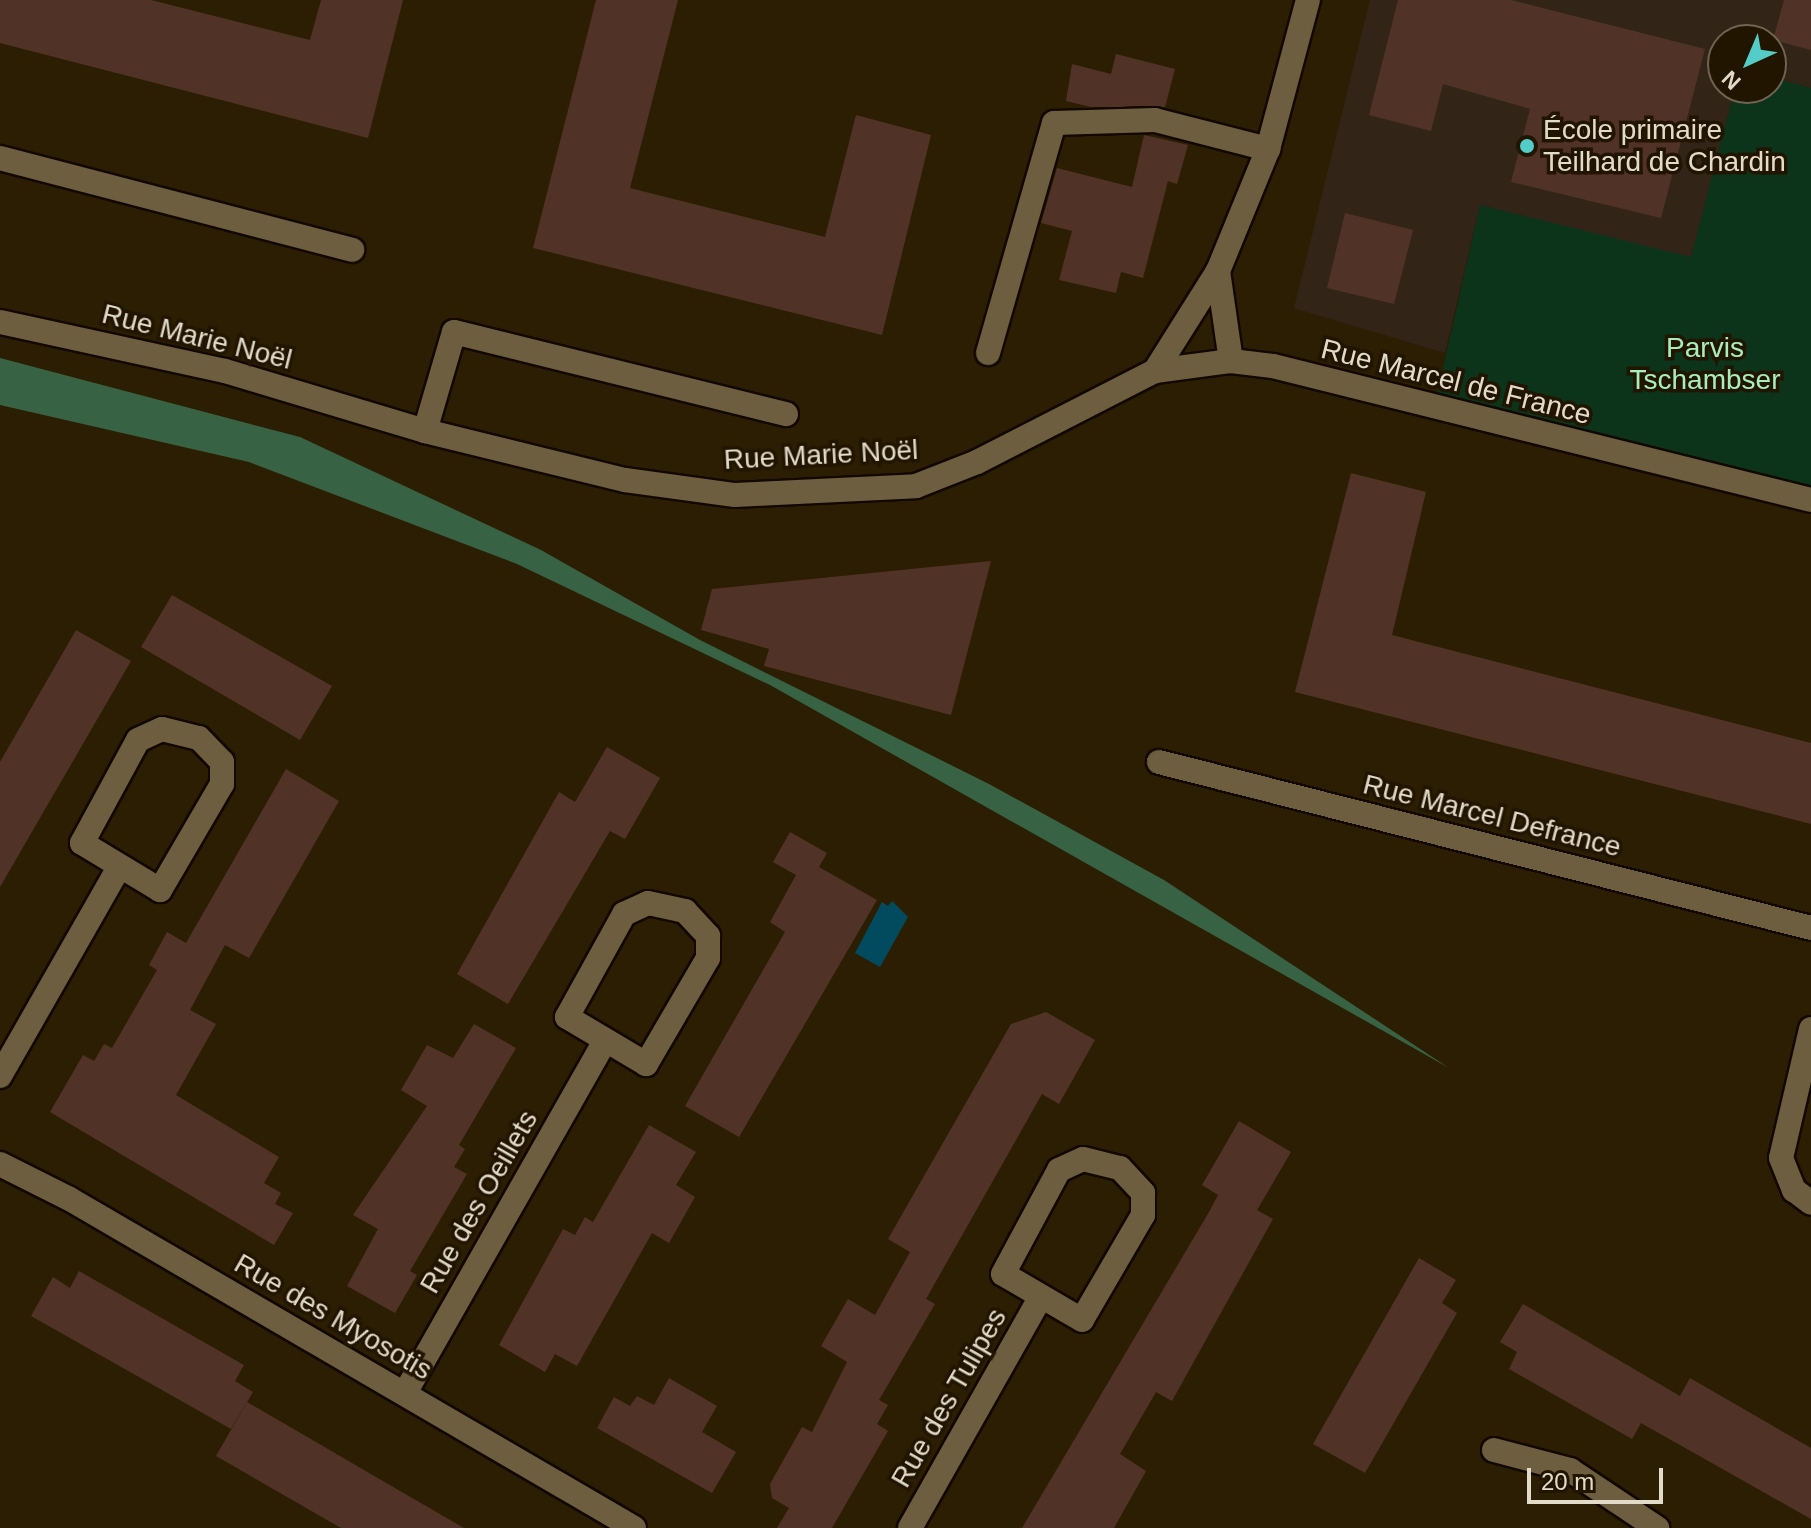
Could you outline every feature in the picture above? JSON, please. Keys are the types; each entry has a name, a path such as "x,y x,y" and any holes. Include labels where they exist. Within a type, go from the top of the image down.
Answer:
{"street":[{"path":"1155,371 1218,271 1268,149 1308,0"},
{"path":"988,353 1054,123 1155,120 1268,149"},
{"path":"0,158 352,250"},
{"path":"1218,271 1231,361"},
{"name":"Rue Marie Noël","path":"0,322 225,371 425,431 625,480 735,495 916,486 977,462 1155,371"},
{"name":"Rue Marie Noël","path":"425,431 454,332 786,414"},
{"name":"Rue Marcel de France","path":"1155,371 1231,361 1273,366 1811,500"},
{"path":"162,729 199,738 222,762 222,784 160,890 119,867 82,843 138,740 162,729"},
{"name":"Rue Marcel Defrance","path":"1159,762 1811,928"},
{"path":"0,1076 119,867"},
{"path":"648,903 685,911 708,936 708,958 646,1064 605,1041 567,1017 624,914 648,903"},
{"path":"1811,1029 1781,1158 1794,1190 1811,1203"},
{"name":"Rue des Oeillets","path":"405,1393 605,1041"},
{"name":"Rue des Tulipes","path":"1083,1159 1120,1168 1143,1193 1143,1215 1082,1320 1040,1298 1003,1274 1059,1170 1083,1159"},
{"name":"Rue des Myosotis","path":"0,1164 405,1393 634,1528"},
{"name":"Rue des Tulipes","path":"910,1528 1040,1298"},
{"path":"1494,1450 1570,1470 1657,1528"}],"shaded area":[{"name":"École primaire Teilhard de Chardin","path":"1370,0 1811,0 1811,88 1787,81 1787,24 1707,24 1707,104 1731,104 1691,258 1480,205 1445,353 1294,308"}],"green space":[{"name":"Parvis Tschambser","path":"1787,81 1811,88 1811,499 1434,408 1480,205 1691,257 1731,104 1787,104"},
{"path":"0,358 300,437 541,550 700,640 989,784 1164,880 1449,1068 770,685 517,564 249,462 0,405"}],"water":[{"path":"892,901 908,917 880,967 855,953 882,902 888,906"}],"building":[{"path":"0,0 151,0 310,40 321,0 403,0 368,138 0,43"},
{"path":"596,0 678,0 630,188 825,237 856,115 931,135 882,335 533,248"},
{"path":"1398,0 1511,0 1705,49 1661,218 1511,182 1530,109 1443,84 1431,131 1369,115"},
{"path":"1784,0 1811,0 1811,50 1787,44 1787,24 1777,24"},
{"path":"1116,54 1175,69 1165,107 1091,107 1066,101 1072,64 1111,74"},
{"path":"1144,135 1188,145 1177,184 1168,181 1143,278 1121,272 1116,293 1059,280 1072,231 1041,223 1057,168 1132,187"},
{"path":"1345,213 1413,230 1394,304 1327,288"},
{"path":"1351,473 1426,492 1392,635 1811,743 1811,824 1295,692"},
{"path":"991,561 951,715 764,666 769,649 701,630 712,589"},
{"path":"172,595 332,686 300,740 141,647"},
{"path":"76,630 131,661 0,887 0,762"},
{"path":"607,747 660,778 625,839 610,831 508,1004 457,974 559,792 575,802"},
{"path":"286,769 339,801 249,958 225,945 190,1010 216,1024 176,1095 279,1157 264,1183 281,1193 275,1204 293,1213 274,1245 50,1112 83,1055 94,1061 104,1044 112,1048 157,970 149,965 167,932 186,943"},
{"path":"790,832 827,853 819,867 877,900 739,1137 685,1106 785,932 770,922 796,875 773,862"},
{"path":"1046,1012 1095,1040 1059,1104 1042,1094 926,1299 935,1304 879,1400 888,1405 877,1424 888,1431 832,1528 777,1528 789,1508 772,1498 770,1484 802,1427 812,1432 847,1362 821,1346 848,1299 875,1315 910,1252 888,1239 1011,1024"},
{"path":"474,1024 516,1048 459,1145 465,1149 454,1167 467,1174 410,1271 417,1275 395,1313 347,1286 378,1229 353,1215 427,1106 401,1090 427,1045 453,1058"},
{"path":"1239,1121 1291,1152 1257,1210 1273,1219 1172,1401 1156,1392 1120,1454 1146,1471 1114,1528 1022,1528 1209,1212 1218,1195 1202,1185"},
{"path":"649,1125 696,1152 676,1185 695,1197 669,1243 652,1233 577,1366 555,1354 545,1372 499,1345 563,1229 575,1235 585,1217 593,1222"},
{"path":"1419,1258 1456,1280 1442,1303 1457,1313 1365,1473 1313,1444"},
{"path":"79,1271 244,1365 235,1381 253,1392 231,1429 31,1316 53,1277 70,1288"},
{"path":"1523,1304 1680,1396 1690,1378 1811,1448 1811,1519 1641,1423 1632,1439 1509,1369 1517,1352 1500,1342"},
{"path":"669,1378 717,1406 702,1432 736,1452 712,1493 597,1428 614,1397 630,1406 637,1396 654,1405"},
{"path":"247,1402 464,1528 341,1528 216,1456"}],"place":[{"name":"École primaire Teilhard de Chardin","path":"1527,146"}]}
